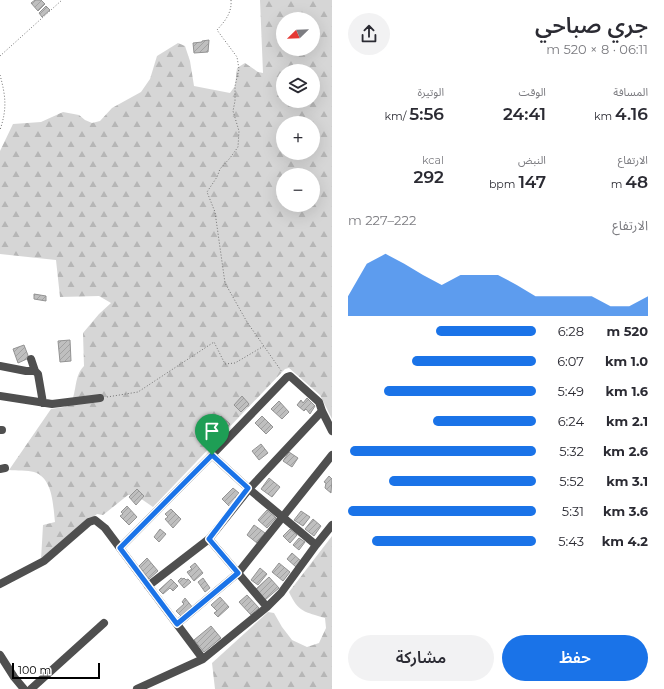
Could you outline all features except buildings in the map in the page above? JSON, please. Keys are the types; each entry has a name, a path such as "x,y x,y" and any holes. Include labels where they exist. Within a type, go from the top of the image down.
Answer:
{"street":[{"path":"31,359 35,371 38,374 43,403"},
{"path":"0,366 26,372 35,371"},
{"path":"120,548 212,455 285,378 290,376 312,394 319,402 332,431"},
{"path":"0,396 52,404 100,398"},
{"path":"148,586 209,539 248,488 322,411"},
{"path":"212,455 248,488 316,545"},
{"path":"177,624 238,573 332,455"},
{"path":"0,584 44,561 92,520 95,520 100,522 105,528 203,659"},
{"path":"137,689 203,659 267,607 281,593 332,525"},
{"path":"209,539 267,607"},
{"path":"31,689 104,623"},
{"path":"0,655 20,687"}],"path":[{"path":"0,56 62,0"},
{"path":"231,0 230,13 217,30 237,57 239,68 235,86 233,111 239,131 238,147 220,169 217,177 207,192 215,212 225,283 247,322 285,378"},
{"path":"0,75 6,95 5,116 0,130"},
{"path":"100,398 138,392 214,342 225,364 235,363 264,346"}],"green space":[{"path":"260,0 332,0 332,419 320,395 289,368 285,369 153,507 137,496 128,495 103,515 97,514 41,560 43,525 55,522 51,493 45,480 40,475 29,471 9,470 51,409 64,407 71,403 77,379 84,366 83,333 99,314 111,303 99,296 60,297 56,260 0,254 0,151 13,124 41,122 63,112 79,115 92,123 100,121 112,108 141,92 150,79 157,56 178,43 185,46 190,61 194,86 230,93 235,86 237,68 245,63 258,72 263,73"},
{"path":"332,536 332,689 215,689 212,663 268,612 274,613 292,640 307,647 319,643 326,628 325,618 303,610 292,599 289,592"}],"route":[{"path":"212,455 248,488 209,539 238,573 177,624 120,548 212,455"}]}
